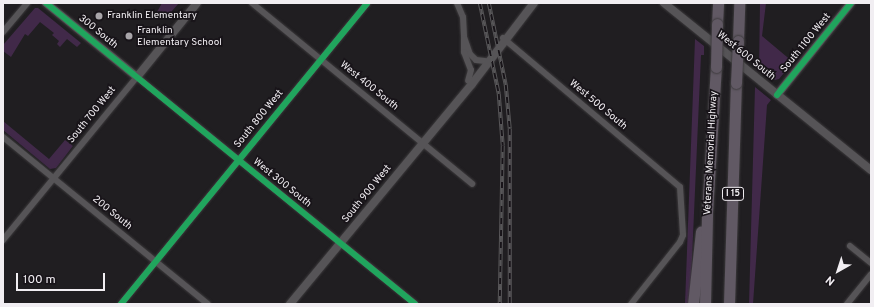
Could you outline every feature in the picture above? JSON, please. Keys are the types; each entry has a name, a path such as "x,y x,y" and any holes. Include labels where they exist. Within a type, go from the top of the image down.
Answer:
{"highway":[{"name":"Veterans Memorial Highway","path":"705,304 707,213 716,67 718,3"},
{"name":"I 15","path":"729,304 739,3"},
{"path":"693,304 699,237 707,213"}],"street":[{"path":"3,32 27,3"},
{"name":"300 South","path":"46,3 137,77"},
{"name":"South 700 West","path":"3,240 197,3"},
{"name":"West 400 South","path":"252,3 472,184"},
{"name":"South 800 West","path":"121,304 367,3"},
{"path":"457,3 463,17 464,52 470,70 468,81"},
{"name":"South 900 West","path":"290,304 534,3"},
{"name":"West 600 South","path":"664,3 871,170"},
{"name":"South 1100 West","path":"777,95 850,3"},
{"path":"464,37 472,56 479,61 485,61"},
{"name":"South 900 West","path":"459,96 468,81 504,40"},
{"name":"West 500 South","path":"504,40 680,187 683,234 680,242 631,304"},
{"name":"West 300 South","path":"137,77 415,304"},
{"name":"200 South","path":"3,137 208,304"},
{"path":"850,246 871,263"},
{"path":"847,304 871,274"}],"shaded area":[{"path":"162,3 179,3 164,20 157,12"},
{"path":"760,3 766,3 762,36 793,62 779,79 775,80 759,68"},
{"path":"35,8 38,8 81,43 77,47 67,39 60,47 57,44 59,41 52,35 54,33 40,22 28,36 25,34 11,57 3,51 3,45"},
{"path":"695,39 704,46 704,55 701,55 690,304 685,304"},
{"path":"755,87 771,100 767,105 753,304 749,304"},
{"path":"3,121 49,159 65,140 73,146 56,168 50,169 3,130"}],"railway":[{"path":"480,3 499,94 503,146 500,304"},
{"path":"489,3 506,85 510,129 510,304"}],"cycle path":[{"path":"46,3 415,304"},
{"path":"121,304 367,3"},
{"path":"777,95 851,3"}],"place":[{"name":"Franklin Elementary","path":"99,16"},
{"name":"Franklin Elementary School","path":"129,36"}]}
